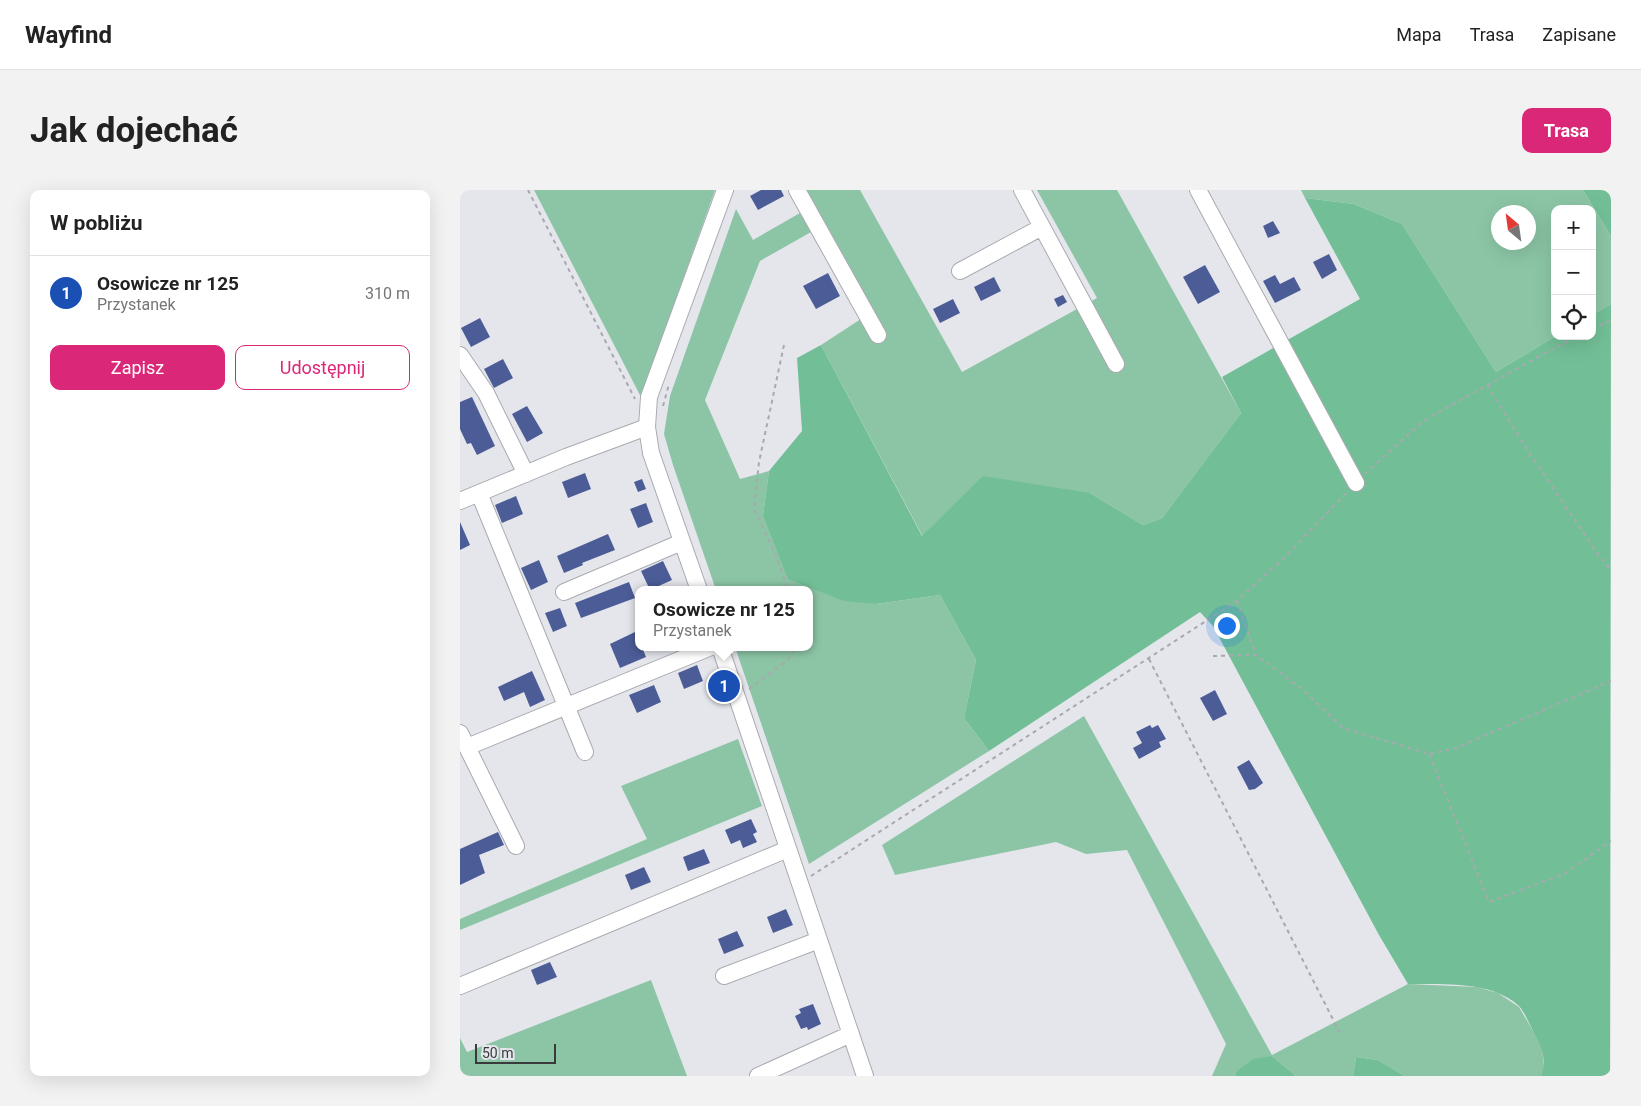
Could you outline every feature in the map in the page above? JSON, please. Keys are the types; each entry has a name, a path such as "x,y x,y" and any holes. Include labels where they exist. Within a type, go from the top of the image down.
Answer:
{"street":[{"path":"698,586 651,453 652,417 649,397 725,190"},
{"path":"797,190 878,335"},
{"path":"1022,190 1116,364"},
{"path":"1198,190 1356,483"},
{"path":"960,271 1042,227"},
{"path":"460,355 486,393 526,474"},
{"path":"460,501 526,474 652,417"},
{"path":"479,493 585,752"},
{"path":"564,592 682,542"},
{"path":"516,846 465,751 567,706 701,651"},
{"path":"721,651 865,1076"},
{"path":"460,986 788,849"},
{"path":"724,976 819,940"},
{"path":"758,1076 851,1034"}],"path":[{"path":"528,190 636,400 652,417 670,380"},
{"path":"1596,328 1611,320"},
{"path":"800,883 1237,601 1287,555 1356,483 1423,421 1570,340"},
{"path":"784,345 759,462 754,509 776,556 787,586"},
{"path":"1487,385 1533,458 1597,553 1611,570"},
{"path":"1237,601 1256,654 1301,688 1343,728 1429,754 1456,748 1611,681"},
{"path":"737,698 789,659 794,651"},
{"path":"1213,656 1256,654"},
{"path":"1149,659 1341,1035"},
{"path":"1429,754 1489,902 1564,874 1611,841"}],"green space":[{"path":"534,190 715,190 641,397"},
{"path":"806,190 860,190 962,372 1097,298 1037,190 1117,190 1241,413 1162,518 1143,525 1090,493 923,537 821,345 867,315 818,228 760,261 705,400 740,479 769,471 763,515 876,604 940,595 976,660 964,718 989,751 809,864 736,651 813,651 813,586 715,586 664,434 670,396 736,209 753,240 814,205"},
{"path":"1301,190 1583,190 1592,205 1551,205 1551,339 1496,372 1402,224 1354,204 1305,198"},
{"path":"1583,190 1611,190 1611,236 1596,211 1596,205 1592,205"},
{"path":"1305,198 1354,204 1402,224 1496,372 1551,339 1596,340 1596,313 1611,304 1610,1076 1541,1076 1544,1065 1543,1054 1525,1016 1519,1006 1495,992 1466,986 1408,984 1379,935 1213,626 1200,612 989,751 964,718 976,660 940,595 876,604 844,601 813,589 813,586 806,586 788,579 763,515 769,471 802,431 797,358 821,345 922,536 983,476 1090,493 1143,525 1162,518 1241,413 1222,377 1360,299"},
{"path":"1596,211 1611,236 1611,304 1596,313"},
{"path":"1084,716 1272,1055 1408,984 1477,987 1498,993 1519,1007 1542,1046 1544,1069 1541,1076 1405,1076 1378,1060 1356,1057 1353,1076 1296,1076 1272,1056 1236,1072 1235,1076 1212,1076 1226,1044 1127,850 1086,854 1056,842 895,875 882,845"},
{"path":"738,739 762,806 460,930 460,919 647,839 621,786"},
{"path":"651,980 687,1076 460,1076 460,1038 467,1052"},
{"path":"1272,1056 1296,1076 1235,1076 1236,1072 1253,1059"},
{"path":"1356,1057 1378,1060 1405,1076 1353,1076"}],"building":[{"path":"761,190 781,190 784,196 758,210 750,196"},
{"path":"1273,221 1280,233 1268,238 1263,226"},
{"path":"1329,254 1337,270 1322,279 1313,262"},
{"path":"1205,265 1220,292 1198,304 1183,277"},
{"path":"828,273 840,296 816,309 803,286"},
{"path":"1275,275 1280,284 1294,277 1301,290 1275,303 1263,281"},
{"path":"994,277 1001,291 981,301 974,287"},
{"path":"1063,295 1067,302 1058,307 1054,299"},
{"path":"953,299 960,313 940,323 933,309"},
{"path":"480,318 490,337 471,347 461,328"},
{"path":"503,359 513,378 494,388 484,369"},
{"path":"472,397 495,446 477,455 471,443 467,444 460,429 460,402"},
{"path":"527,406 543,433 527,442 512,414"},
{"path":"585,473 591,489 568,498 562,482"},
{"path":"642,479 646,489 638,492 634,482"},
{"path":"516,496 523,514 502,523 495,505"},
{"path":"646,503 653,522 638,528 630,509"},
{"path":"460,522 470,545 460,550"},
{"path":"608,534 615,550 582,563 583,565 564,573 557,556"},
{"path":"539,560 548,582 531,590 521,568"},
{"path":"663,561 672,580 659,586 648,586 641,571"},
{"path":"629,582 635,598 581,618 575,603"},
{"path":"560,608 567,626 553,632 545,613"},
{"path":"635,632 635,651 644,651 646,657 620,668 610,644"},
{"path":"697,665 703,681 684,689 678,673"},
{"path":"532,671 545,700 530,707 524,692 504,701 498,687"},
{"path":"654,685 661,702 637,713 629,695"},
{"path":"1215,690 1227,714 1213,721 1200,698"},
{"path":"1150,725 1152,728 1158,725 1166,739 1159,742 1161,747 1139,759 1133,748 1142,743 1136,732"},
{"path":"1249,760 1263,783 1255,789 1249,790 1237,767"},
{"path":"751,819 757,832 753,834 757,842 743,848 740,840 731,844 725,830"},
{"path":"498,832 504,845 479,855 485,873 460,885 460,849"},
{"path":"704,849 710,863 688,871 683,857"},
{"path":"644,867 651,882 631,890 625,875"},
{"path":"786,909 793,925 773,933 767,917"},
{"path":"737,931 744,946 724,954 718,939"},
{"path":"550,962 557,977 537,985 531,970"},
{"path":"813,1004 821,1024 808,1030 807,1027 801,1029 795,1016 801,1013 799,1009"}],"place":[{"name":"Osowicze nr 125","path":"724,686"}]}
